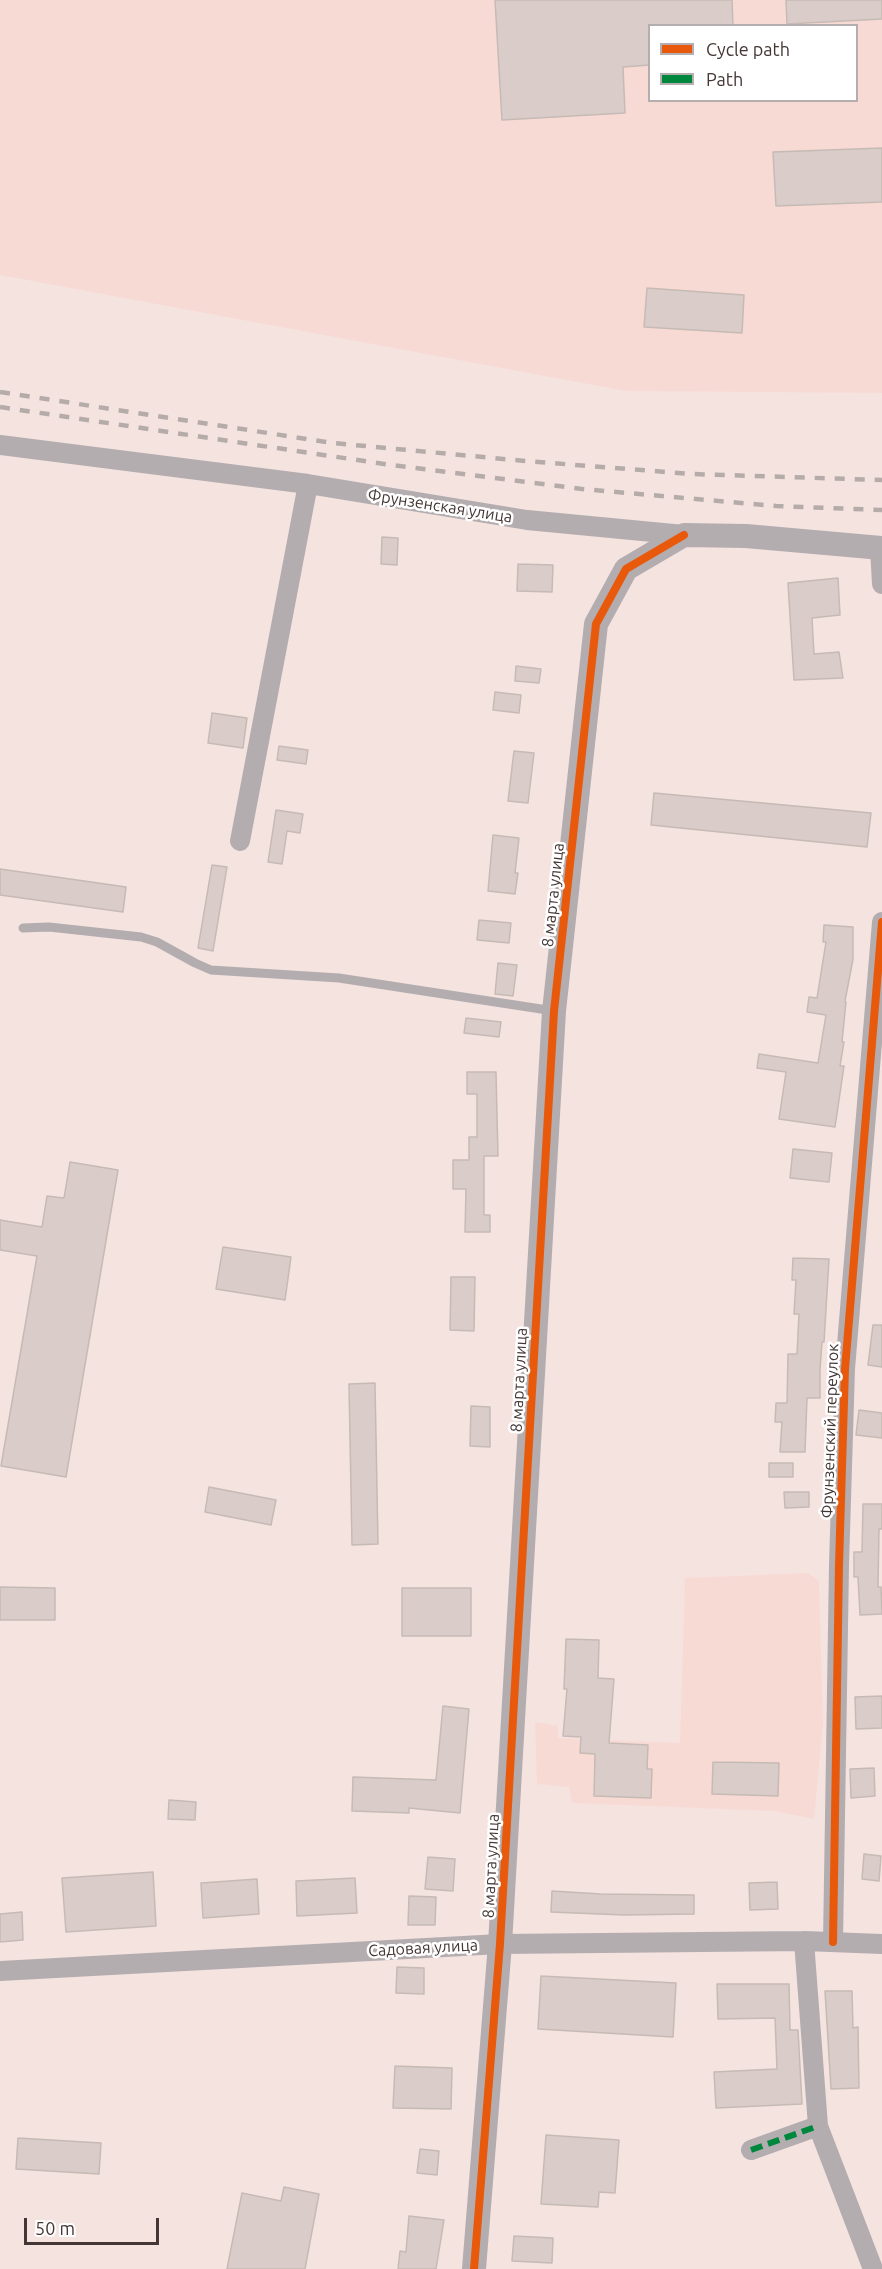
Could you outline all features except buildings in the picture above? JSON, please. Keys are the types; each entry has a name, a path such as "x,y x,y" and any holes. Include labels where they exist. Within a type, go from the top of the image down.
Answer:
{"street":[{"name":"Фрунзенская улица","path":"0,446 308,484 527,520 684,535 746,536 881,548"},
{"path":"240,841 308,484"},
{"name":"8 марта улица","path":"474,2269 500,1944 554,1011 596,624 626,569 684,535"},
{"path":"881,548 882,584"},
{"name":"Фрунзенский переулок","path":"832,1942 845,1369 882,922"},
{"path":"804,1941 818,2126 873,2269"},
{"name":"Садовая улица","path":"0,1971 500,1944 804,1941 882,1944"},
{"path":"751,2150 818,2126"}],"lane":[{"path":"23,928 49,927 141,937 157,942 212,970 339,978 554,1011"}],"shaded area":[{"path":"0,0 882,0 882,393 626,391 0,275"},
{"path":"808,1573 819,1581 823,1723 814,1819 774,1811 572,1803 569,1787 537,1784 535,1722 558,1726 558,1738 680,1743 685,1578"}],"railway":[{"path":"0,392 333,443 692,474 882,480"},
{"path":"0,407 391,465 582,489 776,506 882,510"}],"marked path":[{"path":"751,2150 818,2126"}],"cycle path":[{"path":"474,2269 500,1944 554,1011 596,624 626,569 684,535"},
{"path":"833,1942 839,1565 845,1369 882,922"}]}
